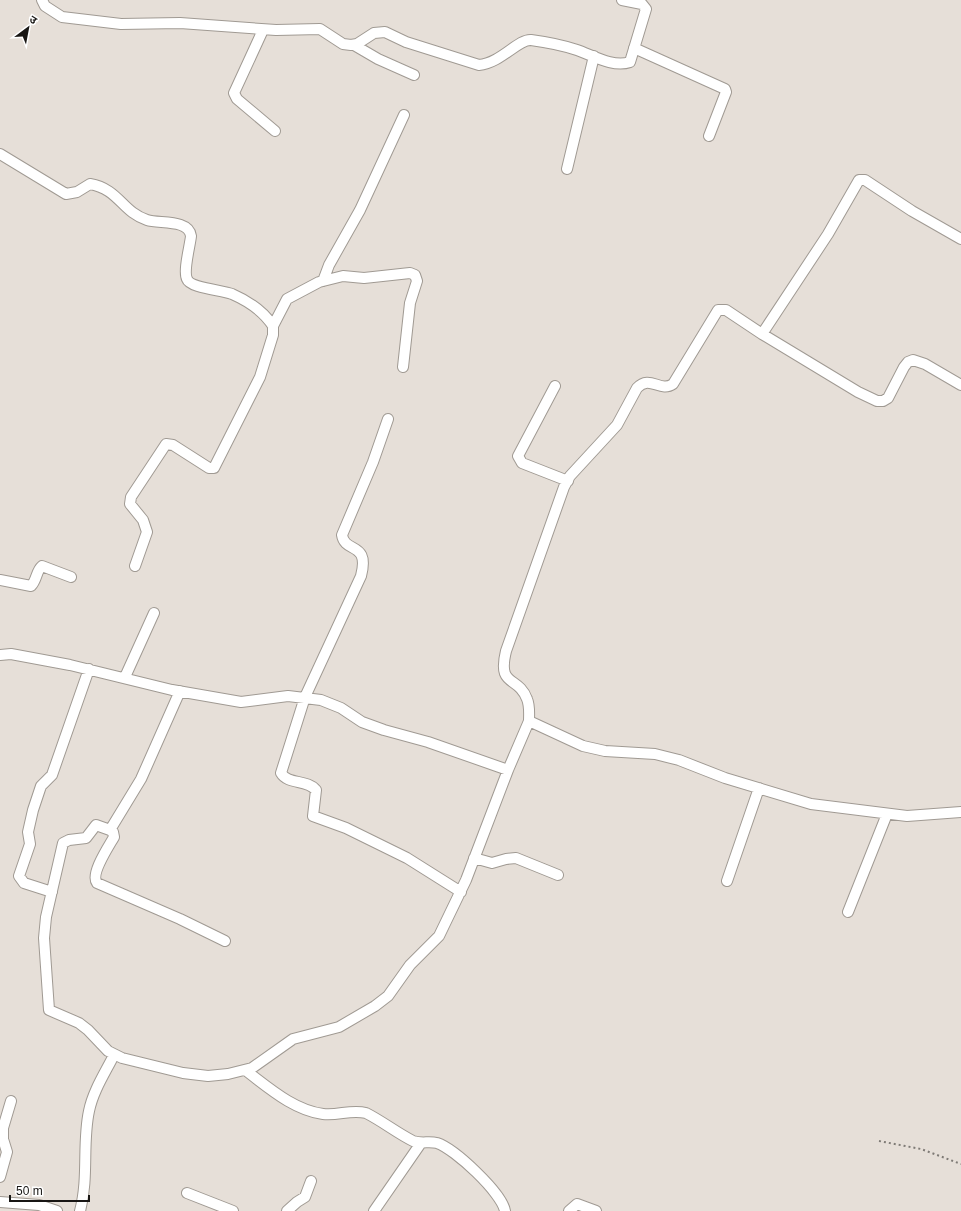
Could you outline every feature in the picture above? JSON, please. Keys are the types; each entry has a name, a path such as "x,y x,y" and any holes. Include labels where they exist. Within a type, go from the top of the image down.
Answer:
{"street":[{"path":"42,0 45,6 53,12 72,19 121,24 180,23 263,30 320,29 326,31 343,44 354,45 383,62 414,75"},
{"path":"354,45 374,33 381,32 479,65 488,64 499,59 520,43 530,40 567,47 616,64 627,63 631,59 646,9 642,4 622,0"},
{"path":"263,30 234,93 238,99 275,131"},
{"path":"634,48 725,89 726,92 709,136"},
{"path":"567,169 594,56"},
{"path":"323,281 332,260 360,210 404,115"},
{"path":"0,154 66,194 77,192 90,184 95,185 112,192 136,216 148,220 185,227 191,236 186,273 187,279 191,284 219,290 233,295 260,311 273,326"},
{"path":"762,334 828,234 859,180 866,180 912,211 961,239"},
{"path":"135,566 147,532 143,520 130,504 131,497 166,444 173,445 209,468 214,468 260,377 273,336 273,326 287,299 323,281 343,276 374,277 410,273 417,278 410,303 403,367"},
{"path":"225,941 180,919 97,883 95,877 114,836 113,832 110,830 96,825 86,838 66,840 62,848 46,917 44,938 48,1007 52,1012 79,1023 114,1055 183,1073 208,1076 228,1074 252,1068 267,1059 293,1039 339,1028 375,1006 388,996 410,965 439,936 461,892 508,770 529,721 529,708 524,692 506,677 503,671 503,663 519,612 568,481 617,425 641,384 646,382 669,386 673,384 718,310 726,310 762,334 844,384 877,401 883,401 888,398 904,367 908,362 913,360 925,364 961,384"},
{"path":"555,386 518,456 522,463 568,481"},
{"path":"388,419 373,462 342,536 345,542 359,551 362,555 364,567 304,697 281,773 287,779 311,786 316,790 313,816 346,828 407,858 461,892"},
{"path":"0,580 31,586 42,566 71,577"},
{"path":"125,677 154,613"},
{"path":"0,655 36,658 125,677 180,691 241,702 288,696 304,697 333,704 362,722 384,730 428,742 508,770"},
{"path":"52,892 24,883 20,879 20,876 30,844 28,832 41,786 52,775 89,669"},
{"path":"110,830 141,779 180,691"},
{"path":"529,721 583,746 605,751 655,754 680,760 725,778 811,804 907,816 961,812"},
{"path":"727,881 759,788"},
{"path":"848,912 887,814"},
{"path":"474,858 492,863 506,858 516,858 558,874"},
{"path":"80,1211 86,1174 86,1127 89,1110 93,1098 114,1055"},
{"path":"245,1070 298,1106 323,1114 358,1111 366,1112 414,1141 421,1143 437,1143 459,1156 498,1196 504,1205 505,1211"},
{"path":"0,1177 7,1152 2,1133 11,1101"},
{"path":"374,1211 421,1143"},
{"path":"287,1211 305,1197 311,1181"},
{"path":"187,1193 232,1211"},
{"path":"0,1202 40,1205 57,1211"},
{"path":"569,1211 577,1204 596,1211"}],"path":[{"path":"879,1141 921,1149 961,1164"}]}
